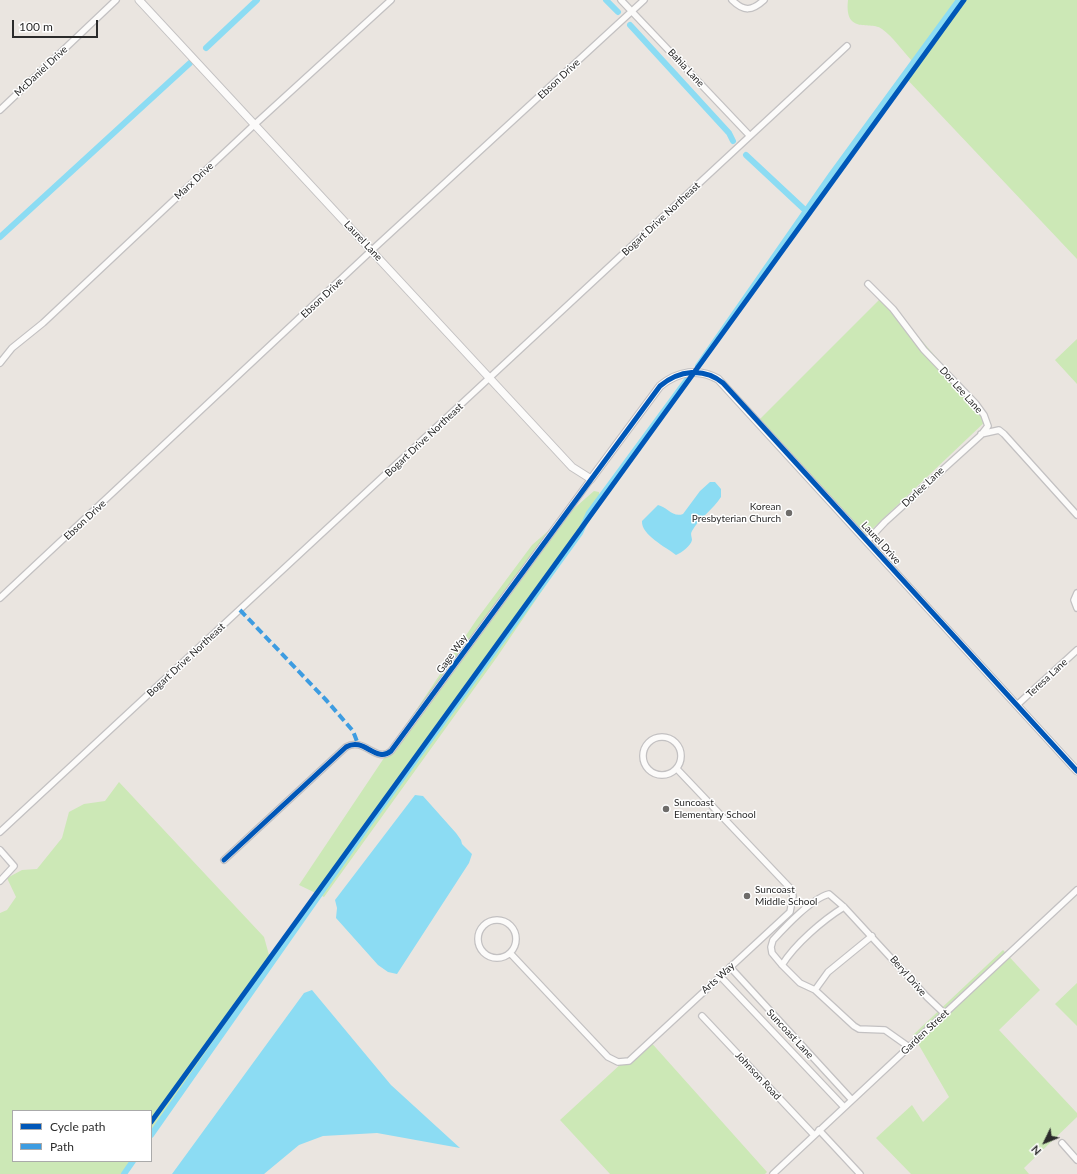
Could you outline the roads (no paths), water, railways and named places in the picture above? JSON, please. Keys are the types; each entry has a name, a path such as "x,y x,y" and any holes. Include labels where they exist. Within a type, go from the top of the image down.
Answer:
{"street":[{"name":"McDaniel Drive","path":"0,110 116,0"},
{"name":"Laurel Lane","path":"139,0 572,467 590,479"},
{"name":"Marx Drive","path":"0,363 12,348 43,323 254,125 391,0"},
{"name":"Bahia Lane","path":"621,0 750,136"},
{"name":"Ebson Drive","path":"0,598 372,250 644,0"},
{"path":"732,0 743,9 750,10 756,8 764,0"},
{"name":"Bogart Drive Northeast","path":"0,832 490,379 847,46"},
{"name":"Dor Lee Lane","path":"868,284 893,309 924,350 984,414 988,426 981,434"},
{"name":"Laurel Drive","path":"656,392 665,382 683,373 704,373 718,379 1077,771"},
{"name":"Gage Way","path":"224,860 346,747 352,744 358,744 380,755 386,755 391,751 590,479 656,392"},
{"path":"981,434 998,430 1004,434 1077,515"},
{"name":"Dorlee Lane","path":"867,541 885,522 981,434"},
{"path":"1077,593 1074,600 1077,608"},
{"name":"Teresa Lane","path":"1017,705 1077,650"},
{"path":"659,737 672,740 680,750 682,756 677,769 667,775 655,774 650,771 644,760 643,754 648,744 659,737"},
{"name":"Arts Way","path":"510,953 608,1057 618,1062 629,1061 790,912 793,896 790,888 677,769"},
{"path":"0,850 14,866 0,881"},
{"name":"Garden Street","path":"773,1174 1077,890"},
{"name":"Beryl Drive","path":"908,1047 885,1030 859,1029 814,990 806,988 772,953 771,947 773,940 822,896 829,894 844,907 927,997 945,1014"},
{"path":"782,965 788,955 834,913 844,907"},
{"path":"500,920 511,926 514,931 516,942 510,953 506,956 494,958 484,952 479,942 480,931 484,926 500,920"},
{"path":"814,990 828,972 872,936"},
{"name":"Suncoast Lane","path":"730,967 852,1100"},
{"name":"Suncoast Lane","path":"720,976 844,1107"},
{"name":"Johnson Road","path":"702,1016 814,1135"},
{"path":"819,1130 860,1174"},
{"path":"1062,1143 1077,1160"}],"water":[{"path":"710,482 715,482 721,489 721,497 695,526 691,532 692,540 688,547 683,551 676,555 645,531 642,521 658,505 676,515 683,514 700,491"},
{"path":"415,795 423,796 456,833 462,844 472,854 469,863 397,974 388,972 378,965 336,918 337,908 335,900"},
{"path":"312,990 391,1085 460,1148 377,1133 323,1136 299,1145 264,1174 172,1174 304,993"}],"waterway":[{"path":"206,48 257,0"},
{"path":"606,0 618,12"},
{"path":"698,366 831,175 959,0"},
{"path":"630,25 729,133 733,141"},
{"path":"0,237 190,63"},
{"path":"746,155 806,211"},
{"path":"152,1134 369,824 580,533 589,513 686,381"},
{"path":"124,1174 132,1162"}],"place":[{"name":"Korean Presbyterian Church","path":"789,513"},
{"name":"Suncoast Elementary School","path":"666,809"},
{"name":"Suncoast Middle School","path":"747,896"}]}
